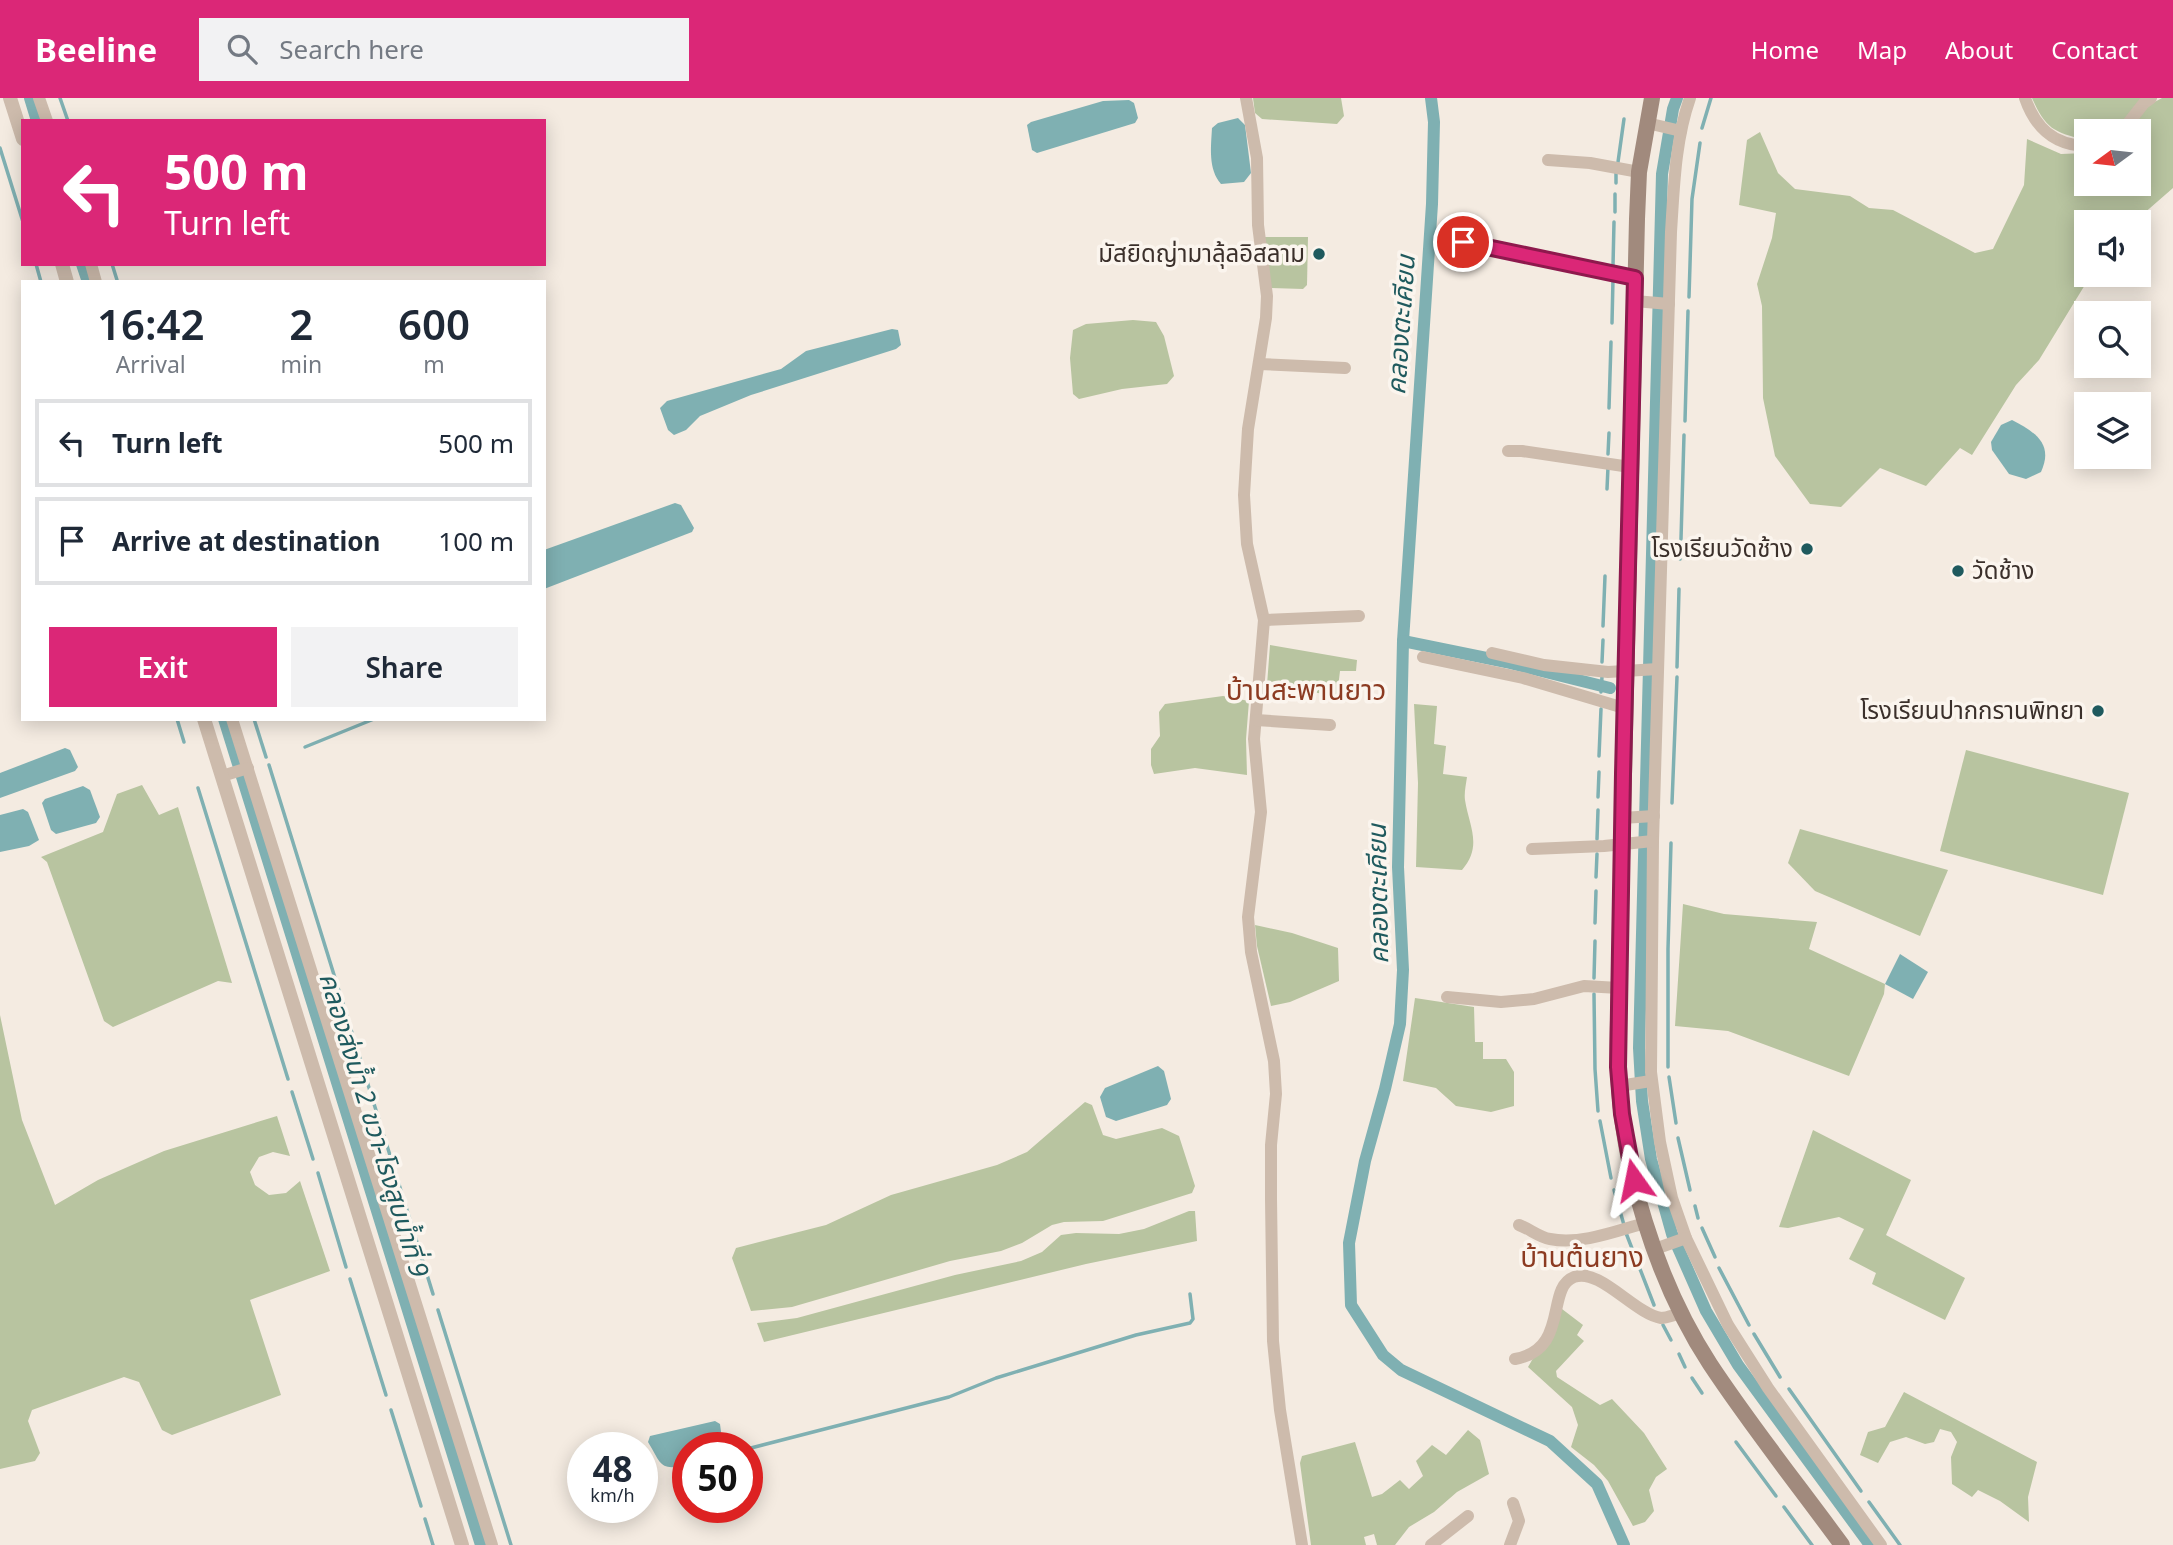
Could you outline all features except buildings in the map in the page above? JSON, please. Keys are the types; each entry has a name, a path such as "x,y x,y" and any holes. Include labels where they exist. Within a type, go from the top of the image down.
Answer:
{"main road":[{"path":"1652,98 1652,124 1639,172 1635,278 1640,302 1630,467 1631,670 1624,708 1628,844 1619,988 1629,1157 1645,1223 1661,1247 1682,1313 1710,1365 1842,1545"}],"street":[{"path":"10,98 21,132"},
{"path":"39,98 46,119"},
{"path":"1246,98 1257,158 1258,225 1267,296 1248,429 1244,495 1247,544 1264,620 1255,761 1261,812 1248,917 1251,952 1273,1061 1276,1094 1271,1186 1273,1340 1280,1410 1303,1545"},
{"path":"1690,98 1677,130 1667,304 1651,841 1649,1082 1667,1175 1683,1238 1752,1365 1881,1545"},
{"path":"2025,98 2031,116 2045,132 2074,146"},
{"path":"2131,119 2151,98"},
{"path":"1652,124 1677,130"},
{"path":"1548,160 1590,163 1639,172"},
{"path":"1463,242 1635,278"},
{"path":"1640,302 1667,304"},
{"path":"1259,364 1345,368"},
{"path":"1508,451 1630,467"},
{"path":"1264,620 1359,616"},
{"path":"1492,653 1544,665 1608,672 1656,669"},
{"path":"1423,657 1523,678 1624,708"},
{"path":"1256,720 1330,725"},
{"path":"205,721 226,775 462,1545"},
{"path":"233,721 492,1545"},
{"path":"226,775 246,769"},
{"path":"1628,818 1652,817"},
{"path":"1532,849 1651,841"},
{"path":"1447,997 1501,1002 1534,999 1584,986 1619,988"},
{"path":"1625,1085 1649,1082"},
{"path":"1519,1225 1543,1237 1560,1240 1599,1235 1645,1223"},
{"path":"1661,1247 1683,1238"},
{"path":"1515,1359 1530,1356 1544,1344 1566,1283 1575,1276 1587,1277 1609,1286 1641,1310 1661,1318 1682,1313"},
{"path":"1510,1545 1519,1521 1513,1503"},
{"path":"1431,1545 1468,1516"}],"green space":[{"path":"1253,98 1341,98 1344,116 1337,124 1262,119 1255,113"},
{"path":"2032,98 2142,98 2125,119 2074,119 2074,136 2052,128 2042,117"},
{"path":"2162,98 2173,98 2173,188 2148,210 2074,210 2074,287 2084,287 2039,360 2016,385 1972,455 1960,448 1926,486 1880,468 1841,507 1810,504 1775,456 1763,398 1762,306 1757,284 1772,238 1776,213 1739,205 1747,140 1760,132 1778,173 1795,189 1850,196 1869,208 1893,210 1975,253 1993,249 2024,185 2027,139 2061,154 2074,153 2074,196 2151,196 2151,119 2138,119 2149,105"},
{"path":"1264,237 1308,237 1307,285 1303,289 1271,288"},
{"path":"1133,320 1156,322 1164,336 1174,376 1167,384 1122,389 1079,399 1073,394 1070,358 1073,330 1086,324"},
{"path":"1270,645 1357,660 1356,671 1340,671 1337,696 1267,685"},
{"path":"1223,696 1249,701 1247,775 1195,768 1154,774 1151,749 1160,736 1159,712 1165,704"},
{"path":"1414,704 1437,706 1434,744 1446,746 1443,774 1467,777 1465,800 1473,844 1472,853 1462,870 1416,867 1418,783"},
{"path":"1966,750 2129,793 2103,895 1940,851"},
{"path":"142,785 159,815 178,807 232,983 218,981 113,1027 104,1021 47,862 41,857 103,832 117,794"},
{"path":"1800,829 1948,870 1920,936 1815,891 1788,863"},
{"path":"1683,904 1724,914 1817,922 1809,949 1885,984 1884,994 1849,1076 1728,1031 1675,1026"},
{"path":"1255,925 1292,933 1338,948 1339,981 1290,1002 1271,1006 1257,946"},
{"path":"1415,998 1474,1007 1475,1042 1483,1042 1483,1059 1506,1059 1514,1072 1514,1106 1491,1112 1456,1106 1436,1088 1403,1081"},
{"path":"0,1015 22,1120 55,1205 98,1180 164,1151 277,1116 290,1156 273,1152 259,1157 250,1172 255,1185 269,1195 286,1193 300,1181 330,1271 250,1300 281,1395 172,1435 162,1430 139,1382 124,1377 32,1410 28,1421 40,1453 35,1461 0,1469"},
{"path":"1085,1102 1092,1105 1103,1135 1116,1139 1162,1128 1179,1136 1195,1186 1192,1193 1103,1221 1052,1225 1022,1243 1001,1251 950,1261 792,1307 751,1311 732,1258 736,1248 826,1225 891,1195 997,1165 1027,1152"},
{"path":"1813,1130 1911,1180 1886,1235 1965,1278 1945,1320 1872,1284 1876,1273 1849,1259 1864,1229 1839,1217 1788,1228 1779,1227"},
{"path":"1195,1211 1197,1241 1086,1264 764,1342 757,1323 797,1318 955,1275 1021,1261 1042,1252 1061,1235 1119,1234 1144,1229"},
{"path":"1562,1309 1583,1325 1577,1335 1584,1341 1556,1371 1557,1377 1600,1405 1612,1399 1644,1433 1667,1469 1656,1477 1649,1490 1654,1511 1645,1522 1633,1526 1608,1481 1594,1465 1571,1447 1578,1425 1572,1407 1528,1367"},
{"path":"1904,1392 2037,1462 2028,1497 2029,1522 2000,1501 1978,1490 1972,1497 1952,1484 1951,1457 1957,1442 1951,1432 1940,1429 1934,1442 1925,1444 1906,1437 1890,1442 1878,1463 1860,1455 1868,1432 1885,1427"},
{"path":"1468,1430 1480,1440 1489,1474 1457,1492 1434,1512 1409,1527 1395,1545 1377,1545 1374,1534 1364,1537 1366,1545 1311,1545 1300,1463 1302,1456 1355,1442 1372,1497 1382,1494 1400,1480 1409,1489 1423,1476 1416,1461 1432,1445 1446,1455"}],"water":[{"path":"1129,100 1134,103 1138,118 1135,123 1037,153 1032,150 1027,125 1031,122 1103,101"},
{"path":"1238,118 1245,125 1251,173 1244,182 1221,184 1212,165 1212,128 1218,123"},
{"path":"892,329 898,330 901,345 896,349 751,395 700,416 686,430 674,435 668,430 660,408 667,401 781,369 806,351"},
{"path":"2012,420 2035,434 2044,446 2041,472 2026,479 2009,474 1992,450 1991,442 2001,425"},
{"path":"675,503 681,505 694,528 692,532 546,588 546,549"},
{"path":"65,748 70,750 78,767 75,771 0,798 0,773"},
{"path":"83,786 90,790 100,817 96,823 56,834 51,830 42,803 45,799"},
{"path":"23,809 28,812 39,840 29,846 0,852 0,815"},
{"path":"1900,954 1928,972 1913,999 1885,984"},
{"path":"1158,1066 1164,1071 1171,1099 1167,1105 1116,1121 1106,1117 1100,1097 1105,1088"},
{"path":"715,1421 720,1424 721,1432 672,1432 671,1467 658,1459 658,1434"}],"waterway":[{"name":"คลองส่งน้ำ 2 ขวา-โรงสูบน้ำที่ 9","path":"30,98 36,119"},
{"path":"60,98 67,119"},
{"name":"คลองตะเคียน","path":"1431,98 1434,122 1432,204 1403,641 1398,867 1403,970 1400,1024 1365,1161 1349,1243 1351,1305 1383,1355 1401,1370 1550,1441 1597,1484 1624,1545"},
{"path":"1677,98 1662,174 1639,1048 1642,1101 1651,1159 1672,1234 1706,1311 1738,1365 1870,1545"},
{"path":"1702,128 1711,98"},
{"path":"1618,162 1624,119"},
{"path":"1689,297 1692,199 1700,143"},
{"path":"0,148 21,216"},
{"path":"1616,172 1616,183"},
{"path":"1615,194 1615,212"},
{"path":"1613,266 1614,222"},
{"path":"37,266 40,280"},
{"name":"คลองส่งน้ำ 2 ขวา-โรงสูบน้ำที่ 9","path":"83,266 87,280"},
{"path":"113,266 117,280"},
{"path":"1612,323 1613,279"},
{"path":"1685,421 1688,311"},
{"path":"1609,408 1611,342"},
{"path":"1608,454 1609,433"},
{"path":"1681,539 1684,435"},
{"path":"1607,489 1608,467"},
{"path":"1680,559 1681,547"},
{"path":"1603,626 1605,576"},
{"path":"1677,667 1679,589"},
{"path":"1602,662 1603,640"},
{"path":"1403,641 1506,662 1610,688"},
{"path":"1601,692 1602,677"},
{"path":"1672,803 1677,677"},
{"path":"1599,756 1601,709"},
{"path":"178,721 184,742"},
{"name":"คลองส่งน้ำ 2 ขวา-โรงสูบน้ำที่ 9","path":"225,721 481,1545"},
{"path":"255,721 266,757"},
{"path":"305,747 369,721"},
{"path":"269,765 379,1120"},
{"path":"1598,797 1599,772"},
{"path":"198,788 288,1079"},
{"path":"1597,839 1598,810"},
{"path":"1668,1067 1671,843"},
{"path":"1596,877 1597,854"},
{"path":"1595,923 1596,891"},
{"path":"1594,978 1595,941"},
{"path":"1594,994 1598,1111"},
{"path":"1669,1077 1676,1123"},
{"path":"292,1092 313,1159"},
{"path":"1600,1121 1611,1178"},
{"path":"384,1136 433,1294"},
{"path":"1678,1138 1690,1190"},
{"path":"318,1173 346,1267"},
{"path":"1614,1190 1624,1225"},
{"path":"1695,1206 1698,1218"},
{"path":"1702,1228 1715,1257"},
{"path":"1626,1233 1654,1305"},
{"path":"1719,1268 1749,1325"},
{"path":"350,1279 386,1395"},
{"path":"763,1445 949,1397 996,1378 1136,1335 1190,1323 1193,1319 1190,1294"},
{"path":"438,1310 511,1545"},
{"path":"1663,1325 1671,1340"},
{"path":"1754,1334 1780,1377"},
{"path":"1679,1354 1685,1367"},
{"path":"1692,1378 1702,1393"},
{"path":"1789,1389 1861,1491"},
{"path":"391,1410 421,1506"},
{"path":"1736,1442 1776,1496"},
{"path":"1869,1502 1900,1545"},
{"path":"1784,1507 1812,1545"},
{"path":"425,1519 433,1545"}],"place":[{"name":"มัสยิดญ่ามาลุ้ลอิสลาม","path":"1319,254"},
{"name":"โรงเรียนวัดช้าง","path":"1807,549"},
{"name":"วัดช้าง","path":"1958,571"},
{"name":"โรงเรียนปากกรานพิทยา","path":"2098,711"}],"district":[{"name":"บ้านสะพานยาว","path":"1306,690"},
{"name":"บ้านต้นยาง","path":"1582,1257"}],"route":[{"path":"1463,242 1635,278 1618,1067 1622,1114 1634,1180"}]}
